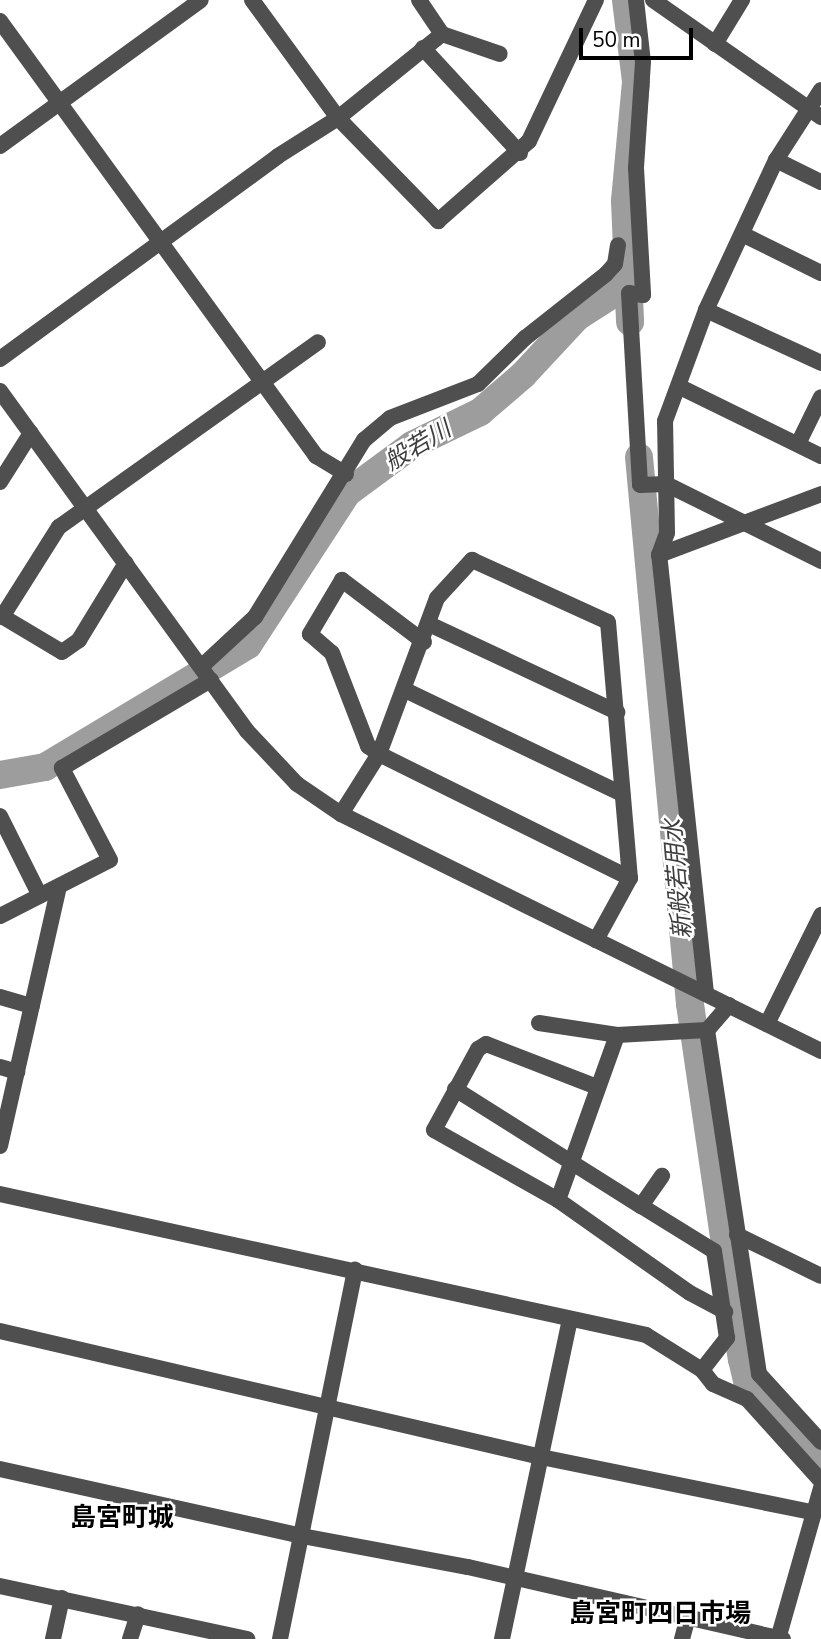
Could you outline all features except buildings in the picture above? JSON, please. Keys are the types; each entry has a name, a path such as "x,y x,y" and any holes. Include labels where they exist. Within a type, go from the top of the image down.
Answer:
{"street":[{"path":"0,146 201,0"},
{"path":"252,0 338,118 438,221 520,153 596,0"},
{"path":"419,0 442,34 500,54"},
{"path":"636,0 643,62 636,201 643,295 629,293 640,485 666,484 821,561"},
{"path":"653,0 821,117"},
{"path":"715,44 742,0"},
{"path":"0,21 160,245 316,456 346,474"},
{"path":"0,359 160,245 278,156 338,118 442,34"},
{"path":"423,48 520,153"},
{"path":"702,991 659,555 667,533 665,421 680,387 706,310 776,160 806,108 821,90"},
{"path":"776,160 821,182"},
{"path":"742,234 821,273"},
{"path":"0,916 110,860 62,768 206,673 255,617 346,474 364,440 390,418 478,384 525,338 606,274 615,264 618,245"},
{"path":"706,310 821,363"},
{"path":"126,563 79,640 62,652 1,616 59,527 318,342"},
{"path":"680,387 821,456"},
{"path":"0,391 273,763 341,814 821,1051"},
{"path":"798,444 821,397"},
{"path":"0,482 31,433"},
{"path":"659,555 741,521 821,494"},
{"path":"341,814 380,754 424,642 437,597 472,560 608,622 630,878 596,940"},
{"path":"424,642 342,580 310,634 332,653 369,746 380,754 630,878"},
{"path":"429,624 617,712"},
{"path":"405,690 622,794"},
{"path":"0,816 40,896"},
{"path":"0,1146 59,887"},
{"path":"767,1024 821,915"},
{"path":"0,997 32,1006"},
{"path":"539,1023 617,1035 707,1030 729,1005"},
{"path":"707,1030 759,1374 821,1442"},
{"path":"558,1200 570,1160 617,1035"},
{"path":"597,1087 486,1044 478,1049 455,1089 436,1126 438,1135 558,1200 690,1293 725,1312"},
{"path":"0,1067 17,1072"},
{"path":"455,1089 714,1251 727,1338 702,1370"},
{"path":"641,1206 662,1176"},
{"path":"0,1194 646,1335 702,1370 713,1384 747,1399 821,1481"},
{"path":"737,1235 821,1276"},
{"path":"280,1639 355,1270"},
{"path":"502,1639 570,1319"},
{"path":"0,1331 327,1405 541,1457 811,1512"},
{"path":"0,1469 302,1536 515,1577 687,1620 780,1639 811,1512 821,1488"},
{"path":"0,1586 247,1639"},
{"path":"53,1639 62,1598"},
{"path":"130,1639 138,1614"},
{"path":"682,1639 687,1620"}],"waterway":[{"name":"般若川","path":"626,0 636,82 625,201 630,322"},
{"name":"般若川","path":"0,775 45,767 248,645 347,493 412,445 480,412 523,375 577,317 616,292 626,266"},
{"name":"新般若用水","path":"639,457 690,1004 742,1359 748,1384 821,1461"}],"district":[{"name":"島宮町城","path":"122,1518"},
{"name":"島宮町四日市場","path":"660,1614"}]}
